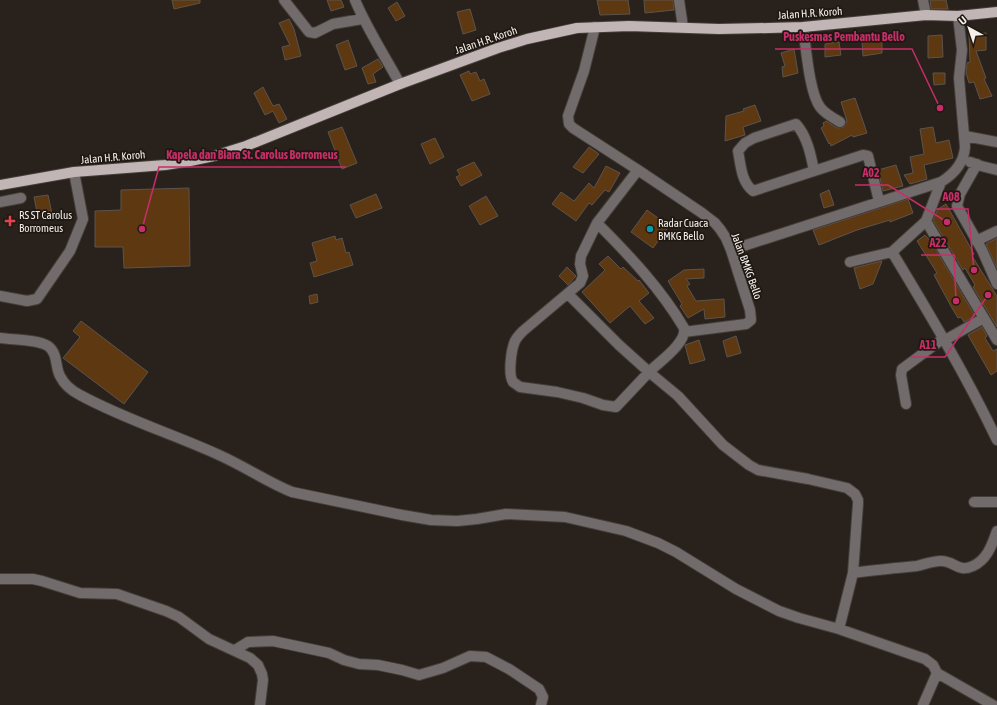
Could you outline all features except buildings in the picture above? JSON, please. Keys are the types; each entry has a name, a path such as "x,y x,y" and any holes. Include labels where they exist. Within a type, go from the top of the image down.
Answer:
{"main road":[{"name":"Jalan H.R. Koroh","path":"0,185 74,172 165,164 214,156 246,146 400,84 498,48 520,41 577,28 629,26 719,29 803,26 926,15 958,16 997,12"}],"street":[{"path":"284,0 310,32 315,33 333,24 362,19"},
{"path":"355,0 362,19 371,31 400,84"},
{"path":"679,0 683,27"},
{"path":"923,0 926,15"},
{"path":"731,250 941,182 953,173 963,158 965,147 959,78 962,50 958,16"},
{"path":"803,26 814,95 819,106 840,122"},
{"name":"Jalan BMKG Bello","path":"595,27 584,71 568,116 569,124 715,223 726,238 731,250 750,310 751,320 746,324 684,332"},
{"path":"814,171 810,150 800,128 796,124 754,138 745,143 738,151 743,178 747,186 753,191 863,155 868,156 879,201"},
{"path":"964,136 997,142"},
{"path":"963,158 997,170"},
{"path":"977,164 960,194 957,206 997,284"},
{"path":"597,224 628,256 660,293 681,324 684,332 681,342 649,372 615,408 557,392 520,387 513,382 510,375 513,346 516,339 538,318 580,284 582,280 580,264 584,249 597,224 638,170"},
{"path":"0,296 27,301 37,299 70,250 83,219 74,172"},
{"path":"850,262 892,252 926,222 941,182"},
{"path":"0,202 21,198"},
{"path":"926,222 997,340"},
{"path":"976,241 997,231"},
{"path":"892,252 973,390 997,440"},
{"path":"568,294 619,345 678,396 723,445 749,465 758,470 808,479 846,488 853,492 858,500 853,573 839,629"},
{"path":"906,404 901,375 902,369 944,339 984,318"},
{"path":"0,338 46,345 51,349 55,356 60,377 75,392 109,409 219,455 248,469 275,485 292,492 402,515 441,521 477,519 506,514 565,517 626,531 658,543 736,589 779,611 839,629 925,659 935,667 937,673 993,705"},
{"path":"974,502 997,502"},
{"path":"853,573 942,561 950,563 958,568 966,568 983,559 992,546 997,531"},
{"path":"0,579 42,581 80,593 122,596 179,617 209,639 235,650 250,658 258,665 261,670 263,680 260,705"},
{"path":"235,650 248,642 272,641 329,653 344,660 359,664 378,665 419,675 443,668 470,656 486,657 509,669 539,689 544,696 541,705"},
{"path":"923,705 937,673"}],"place":[{"name":"Puskesmas Pembantu Bello","path":"940,108"},
{"name":"RS ST Carolus Borromeus","path":"10,221"},
{"name":"A02","path":"947,222"},
{"name":"Kapela dan Biara St. Carolus Borromeus","path":"142,229"},
{"name":"Radar Cuaca BMKG Bello","path":"650,229"},
{"name":"A08","path":"974,270"},
{"name":"A11","path":"988,295"},
{"name":"A22","path":"956,301"}]}
